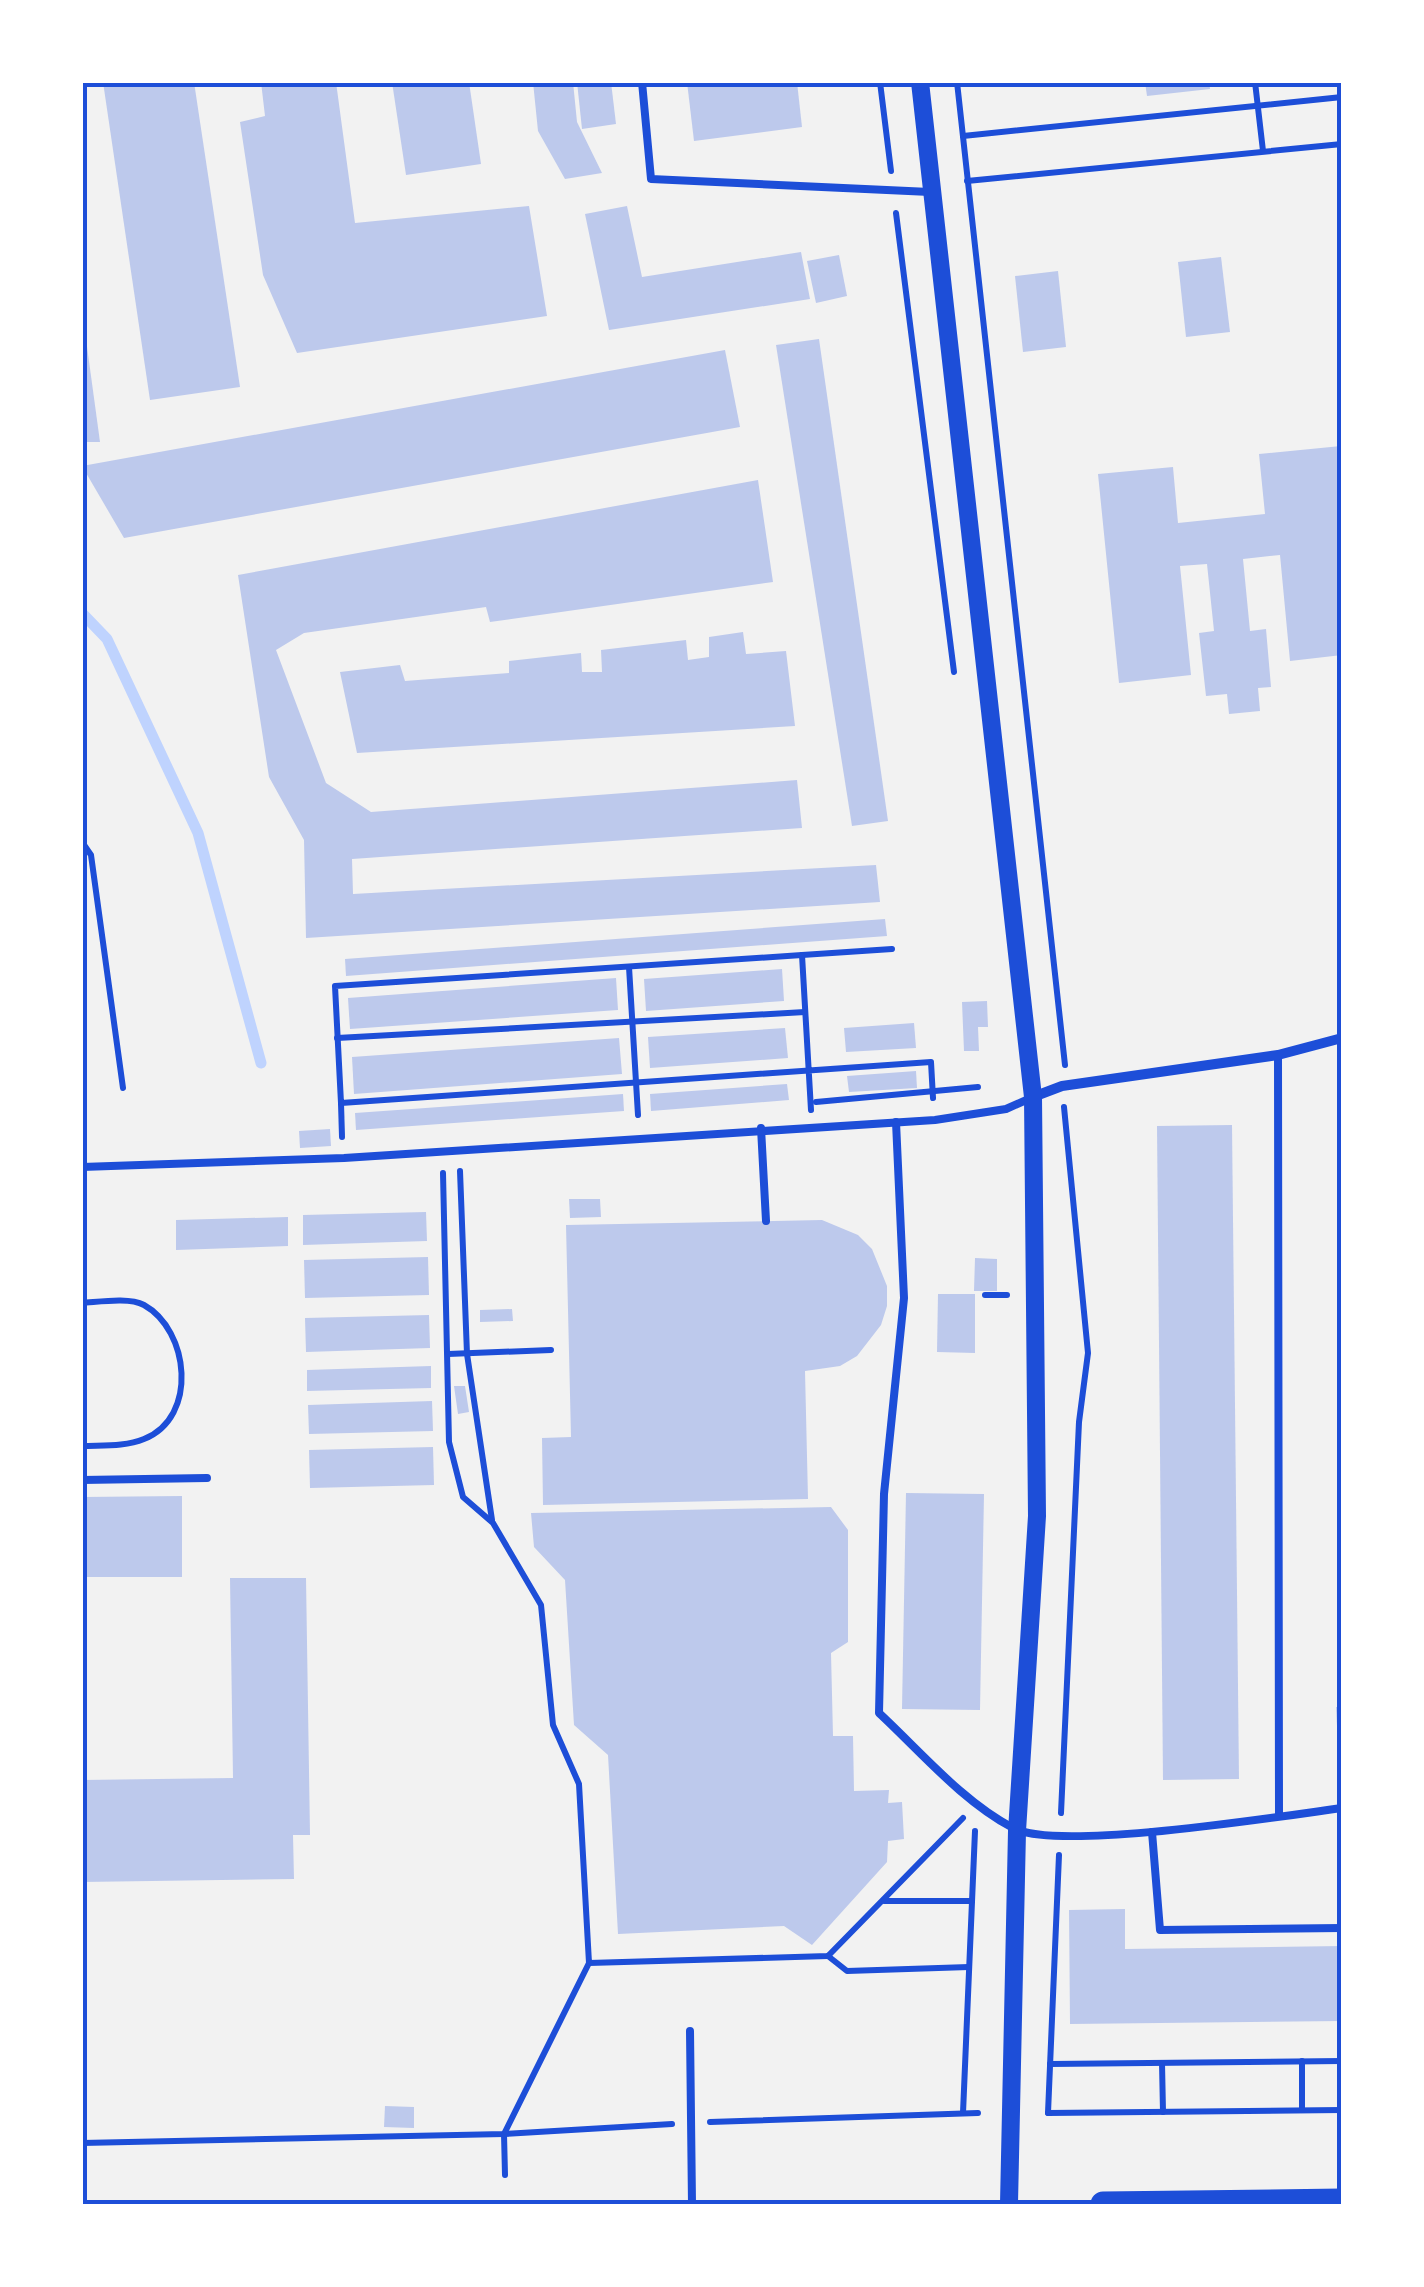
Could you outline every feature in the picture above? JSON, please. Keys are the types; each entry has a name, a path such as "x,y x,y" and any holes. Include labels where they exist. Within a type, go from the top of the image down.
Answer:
{"main road":[{"path":"1103,2204 1342,2201"}],"street":[{"path":"920,82 1033,1097 1037,1516 1016,1831 1009,2204"},
{"path":"1033,1097 1062,1086 1278,1055 1342,1038"}],"lane":[{"path":"642,82 651,179 930,192"},
{"path":"1278,1055 1279,1816"},
{"path":"82,1167 344,1158 761,1128 935,1120 1006,1109 1033,1097"},
{"path":"896,1122 904,1298 884,1494 879,1712 976,1804 1016,1831 1152,1832 1342,1808"},
{"path":"761,1128 766,1221"},
{"path":"82,1480 208,1478"},
{"path":"1152,1832 1160,1930 1342,1928"},
{"path":"690,2030 692,2204"}],"path":[{"path":"880,82 956,687"},
{"path":"1255,82 1263,151"},
{"path":"963,136 1342,97"},
{"path":"967,181 1342,144"},
{"path":"82,842 91,855 124,1088"},
{"path":"344,1158 335,986 892,950"},
{"path":"802,955 812,1125"},
{"path":"630,966 638,1115"},
{"path":"337,1038 805,1012"},
{"path":"341,1103 931,1062 935,1120"},
{"path":"442,1152 449,1442 463,1497 493,1523 540,1605 553,1725 580,1784 588,1963 504,2134 504,2175"},
{"path":"469,1166 459,1172 467,1354 493,1523"},
{"path":"985,1295 1018,1295"},
{"path":"82,1302 140,1302 169,1330 182,1368 179,1396 166,1420 147,1438 82,1446"},
{"path":"448,1354 551,1350"},
{"path":"828,1956 976,1804"},
{"path":"963,2113 976,1804"},
{"path":"884,1901 972,1901"},
{"path":"588,1963 828,1956 847,1970 969,1967"},
{"path":"1050,2064 1342,2061"},
{"path":"1302,2062 1302,2110"},
{"path":"1162,2063 1163,2112"},
{"path":"1034,2113 1342,2110"},
{"path":"82,2143 504,2134 692,2122 978,2113"}],"building":[{"path":"103,82 194,82 240,387 150,400"},
{"path":"261,82 336,82 355,223 529,206 547,316 297,353 263,275 240,122 265,116"},
{"path":"392,82 469,82 481,164 406,175"},
{"path":"533,82 573,82 577,122 602,173 565,179 538,131"},
{"path":"577,82 611,82 616,124 582,129"},
{"path":"687,82 797,82 802,127 694,141"},
{"path":"1145,82 1209,82 1210,89 1147,96"},
{"path":"627,206 642,277 801,252 810,299 609,330 585,214"},
{"path":"839,255 847,296 816,303 807,261"},
{"path":"1221,257 1230,332 1186,337 1178,262"},
{"path":"1058,271 1066,347 1023,352 1015,276"},
{"path":"85,332 100,442 82,442"},
{"path":"819,339 888,821 852,826 776,345"},
{"path":"725,350 740,427 124,538 82,466"},
{"path":"1341,446 1342,655 1290,661 1280,555 1243,559 1250,631 1266,629 1271,687 1258,688 1260,711 1229,714 1227,694 1206,696 1199,633 1214,631 1207,564 1180,566 1191,675 1119,683 1098,474 1173,467 1178,523 1265,514 1259,454"},
{"path":"758,480 773,582 490,622 486,607 304,633 276,650 326,783 371,812 797,780 802,828 352,859 353,894 876,865 880,902 306,938 304,840 269,777 238,575"},
{"path":"743,632 746,654 786,651 795,726 357,753 340,672 400,665 405,681 509,673 509,661 581,653 582,672 602,672 601,650 686,640 688,660 709,657 709,637"},
{"path":"885,919 887,936 346,976 345,959"},
{"path":"782,969 784,1001 646,1011 644,979"},
{"path":"616,978 618,1010 350,1029 348,998"},
{"path":"987,1001 988,1027 978,1027 979,1051 964,1051 962,1002"},
{"path":"914,1023 916,1048 846,1052 844,1028"},
{"path":"785,1028 788,1058 650,1068 648,1037"},
{"path":"619,1038 622,1074 354,1094 352,1057"},
{"path":"916,1071 917,1088 849,1092 847,1076"},
{"path":"787,1084 789,1100 651,1111 650,1094"},
{"path":"623,1094 624,1111 356,1130 355,1113"},
{"path":"1232,1125 1239,1779 1163,1780 1157,1126"},
{"path":"330,1129 331,1146 300,1148 299,1131"},
{"path":"569,1199 600,1199 601,1217 570,1218"},
{"path":"426,1212 427,1241 303,1245 303,1215"},
{"path":"288,1217 288,1246 176,1250 176,1220"},
{"path":"822,1220 858,1235 872,1249 887,1286 887,1306 881,1325 857,1356 840,1366 805,1371 808,1499 543,1505 542,1438 571,1437 566,1225"},
{"path":"428,1257 429,1295 305,1298 304,1260"},
{"path":"975,1258 997,1259 997,1291 974,1291"},
{"path":"938,1294 975,1294 975,1353 937,1352"},
{"path":"512,1309 513,1321 480,1322 480,1310"},
{"path":"429,1315 430,1348 306,1352 305,1318"},
{"path":"431,1366 431,1388 307,1391 307,1370"},
{"path":"454,1386 465,1386 469,1412 458,1414"},
{"path":"432,1401 433,1431 309,1434 308,1405"},
{"path":"433,1447 434,1485 310,1488 309,1450"},
{"path":"906,1493 984,1494 980,1710 902,1709"},
{"path":"182,1496 182,1577 82,1577 82,1497"},
{"path":"831,1507 848,1530 848,1642 831,1653 833,1736 853,1736 854,1791 889,1790 888,1803 902,1802 904,1839 888,1841 887,1862 812,1945 784,1926 618,1934 608,1755 574,1725 565,1580 534,1547 531,1513"},
{"path":"230,1578 306,1578 310,1835 293,1835 294,1879 82,1882 82,1780 233,1778"},
{"path":"1336,1707 1342,1707 1342,1746 1338,1746"},
{"path":"1125,1909 1125,1949 1342,1946 1342,2021 1070,2024 1069,1910"},
{"path":"385,2106 414,2107 414,2128 384,2127"}],"waterway":[{"path":"82,613 107,639 198,833 261,1063"}]}
